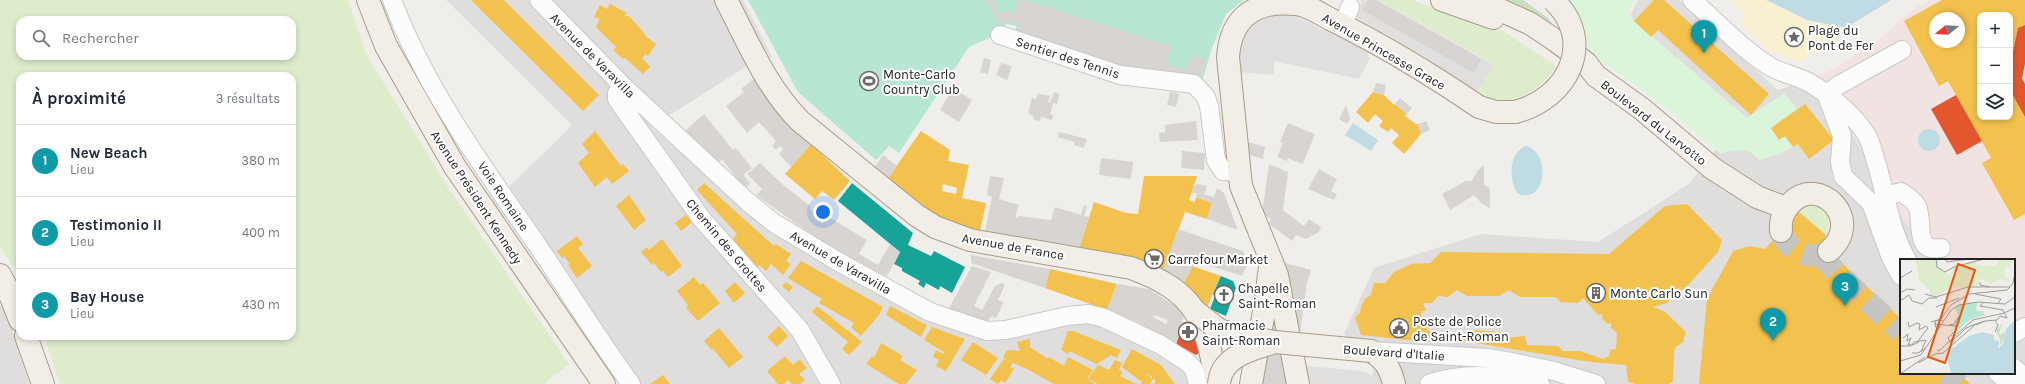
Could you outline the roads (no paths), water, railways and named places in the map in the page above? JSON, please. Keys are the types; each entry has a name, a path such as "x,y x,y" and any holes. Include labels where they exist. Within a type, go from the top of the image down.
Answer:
{"main road":[{"name":"Avenue Président Kennedy","path":"368,0 386,46 455,167 604,384"},
{"name":"Avenue de France","path":"726,0 763,72 786,108 916,215 936,227 970,240 1131,268 1153,276 1170,286 1196,312 1207,338 1218,384"},
{"name":"Boulevard du Larvotto","path":"1442,0 1493,18 1540,43 1580,70 1596,76 1642,108 1712,168 1757,197 1786,208"},
{"name":"Boulevard du Larvotto","path":"1478,0 1505,11 1546,34 1586,63 1596,76"},
{"name":"Avenue Princesse Grace","path":"1298,384 1279,282 1246,203 1238,172 1228,57 1229,43 1237,24 1251,11 1260,7 1272,5 1298,4 1347,16 1425,72 1479,107 1496,112 1515,112 1537,104 1549,97 1561,84 1570,67 1574,48 1574,37 1568,19 1553,0"},
{"path":"1781,231 1782,216 1786,208 1793,200 1806,195 1822,196 1831,201 1838,209 1842,219 1843,229 1840,238 1829,251"},
{"path":"1250,384 1265,306 1271,260"},
{"path":"0,275 16,310"},
{"name":"Boulevard d'Italie","path":"1196,312 1219,330 1232,334 1276,342 1380,351"},
{"path":"27,340 43,384"},
{"path":"1218,384 1224,368 1230,361 1246,352 1276,342"},
{"path":"1380,351 1393,380"}],"street":[{"name":"Voie Romaine","path":"392,0 404,32 447,110 486,172 630,384"},
{"name":"Avenue de Varavilla","path":"539,0 623,86 774,224 837,261 930,312 987,331 1006,330 1067,316 1088,314 1104,318 1161,344 1194,369 1198,384"},
{"path":"1692,0 1770,66 1787,75 1809,82 1852,116 1867,135 1894,231 1907,259"},
{"name":"Sentier des Tennis","path":"1000,35 1120,75 1194,84 1201,89 1209,106 1216,160 1223,171 1238,172"},
{"path":"1827,95 1837,86 1902,50"},
{"name":"Chemin des Grottes","path":"623,86 617,93 617,99 701,218 800,330 831,384"},
{"path":"1827,95 1842,136 1840,162 1843,176 1872,204 1891,258 1900,274"},
{"path":"1841,154 1850,146 1856,144 1865,146 1873,152"},
{"path":"1857,189 1870,192 1901,192 1908,196 1916,205 1919,213 1919,227 1923,241 1927,246 1934,249 1941,248"},
{"path":"2015,332 2025,327"},
{"name":"Boulevard d'Italie","path":"1380,351 1511,362 1554,371 1596,384"},
{"path":"2015,369 2025,378"},
{"path":"1999,374 2010,384"},
{"name":"Boulevard d'Italie","path":"1429,384 1455,377 1486,376 1517,379 1540,384"}],"water":[{"path":"1766,0 1891,0 1846,28 1807,20"},
{"path":"1353,123 1378,140 1371,151 1345,135"},
{"path":"1929,129 1937,132 1940,140 1937,148 1929,151 1921,148 1918,140 1921,132"},
{"path":"1525,146 1533,149 1539,157 1542,166 1540,185 1535,192 1527,195 1517,193 1512,181 1512,167 1515,155"}],"tunnel":[{"path":"1781,231 1789,245 1800,253 1814,255 1829,251"},
{"path":"1821,255 1838,274 1900,331"},
{"path":"1948,374 1959,384"}],"place":[{"name":"Plage du Pont de Fer","path":"1794,37"},
{"name":"New Beach","path":"1704,53"},
{"name":"Monte-Carlo Country Club","path":"869,81"},
{"name":"Carrefour Market","path":"1154,259"},
{"name":"Monte Carlo Sun","path":"1596,293"},
{"name":"Chapelle Saint-Roman","path":"1224,295"},
{"name":"Bay House","path":"1845,306"},
{"name":"Poste de Police de Saint-Roman","path":"1399,328"},
{"name":"Pharmacie Saint-Roman","path":"1188,332"},
{"name":"Testimonio II","path":"1773,341"}]}
